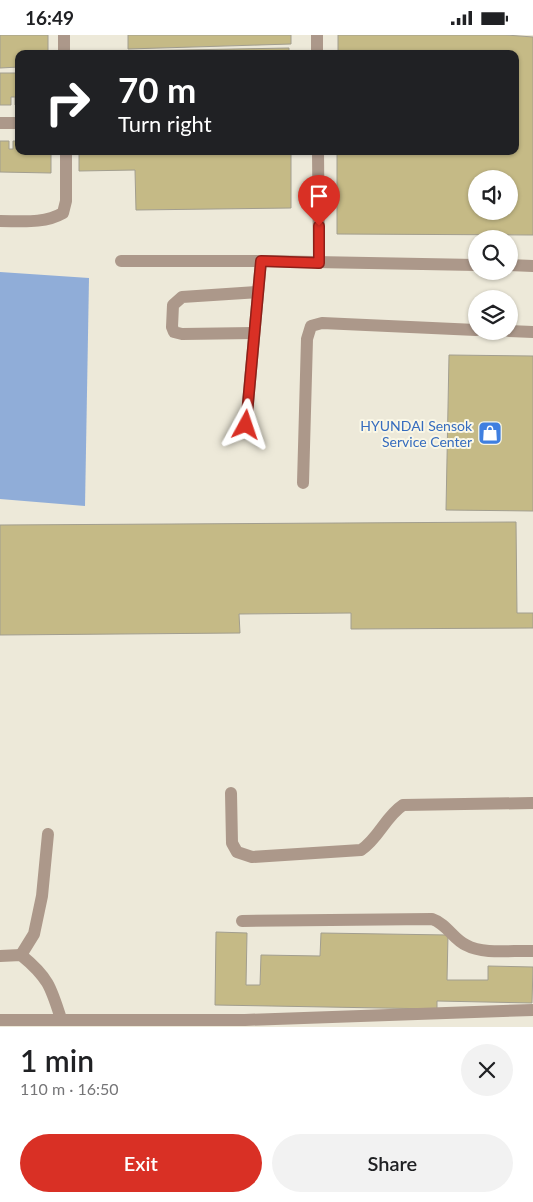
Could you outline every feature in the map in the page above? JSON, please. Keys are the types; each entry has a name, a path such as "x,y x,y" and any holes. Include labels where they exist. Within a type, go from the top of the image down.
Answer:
{"street":[{"path":"64,35 64,50"},
{"path":"317,35 317,50"},
{"path":"0,123 15,123"},
{"path":"0,221 53,219 63,213 66,201 66,155"},
{"path":"318,155 319,263"},
{"path":"121,261 261,261 468,265"},
{"path":"246,425 261,261"},
{"path":"518,265 533,266"},
{"path":"254,333 182,334 174,332 172,327 173,305 176,300 182,297 258,293"},
{"path":"303,483 307,339 311,327 322,323 468,330"},
{"path":"518,331 533,332"},
{"path":"231,793 232,843 237,852 252,857 361,851 372,843 392,812 403,805 533,803"},
{"path":"21,955 34,934 42,896 48,834"},
{"path":"242,921 432,919 440,922 465,945 479,949 533,951"},
{"path":"0,956 21,955 38,969 50,984 61,1019"},
{"path":"0,1020 20,1023 61,1019 245,1024 533,1010"}],"water":[{"path":"0,272 89,278 85,506 0,499"}],"building":[{"path":"0,35 48,35 48,50 15,50 15,67 0,68"},
{"path":"128,35 291,35 291,44 128,49"},
{"path":"338,35 506,35 533,37 533,235 518,235 518,230 468,230 468,235 337,234 337,155 519,155 519,50 338,50"},
{"path":"289,48 289,50 183,50"},
{"path":"0,73 15,73 15,97 11,97 11,105 0,105"},
{"path":"0,141 9,141 9,149 13,149 13,141 15,141 15,155 51,155 51,173 0,172"},
{"path":"79,155 291,155 291,208 136,210 135,170 79,171"},
{"name":"HYUNDAI Sensok Service Center","path":"449,355 533,356 533,511 446,510"},
{"path":"516,522 517,613 533,613 533,628 351,629 351,613 239,614 240,633 0,635 0,525"},
{"path":"216,932 247,933 246,985 260,985 261,955 320,956 321,933 448,935 447,980 488,980 488,966 533,967 532,1003 437,1001 437,1009 215,1005"}],"place":[{"name":"HYUNDAI Sensok Service Center","path":"490,433"}],"route":[{"path":"246,425 261,261 319,263 319,226"}]}
